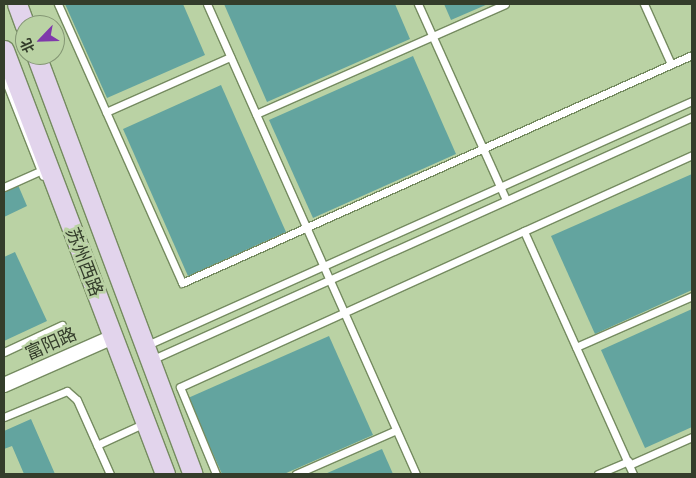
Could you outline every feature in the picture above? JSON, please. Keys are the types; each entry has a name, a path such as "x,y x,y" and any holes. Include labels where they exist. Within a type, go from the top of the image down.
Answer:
{"main road":[{"name":"苏州西路","path":"4,50 9,88 68,218 165,474"},
{"name":"苏州西路","path":"40,65 193,474"}],"street":[{"name":"富阳路","path":"4,385 113,337"}],"lane":[{"path":"58,4 182,283 692,54"},
{"path":"207,4 416,474"},
{"path":"418,4 506,200"},
{"path":"256,114 505,4"},
{"path":"644,4 671,64"},
{"path":"106,112 230,57"},
{"path":"9,88 40,171 68,218"},
{"path":"148,353 323,266 692,101"},
{"path":"148,353 329,279 692,116"},
{"path":"216,474 180,387 692,155"},
{"path":"4,187 40,171"},
{"path":"524,231 634,474"},
{"path":"576,347 692,296"},
{"path":"4,352 62,326"},
{"path":"4,417 67,391 77,400 110,474"},
{"path":"97,445 145,423"},
{"path":"296,474 396,430"},
{"path":"598,474 692,437"}],"building":[{"path":"65,4 183,4 205,55 107,98"},
{"path":"224,4 395,4 410,39 267,102"},
{"path":"444,4 488,4 451,20"},
{"path":"413,56 456,154 313,218 269,120"},
{"path":"221,85 286,232 188,276 123,129"},
{"path":"692,174 692,290 595,334 551,236"},
{"path":"18,185 27,206 4,217 4,191"},
{"path":"15,252 47,321 4,341 4,257"},
{"path":"692,309 692,427 645,448 601,350"},
{"path":"329,336 373,435 284,474 222,474 188,398"},
{"path":"31,419 55,474 24,474 12,446 4,449 4,431"},
{"path":"382,449 393,474 325,474"}]}
